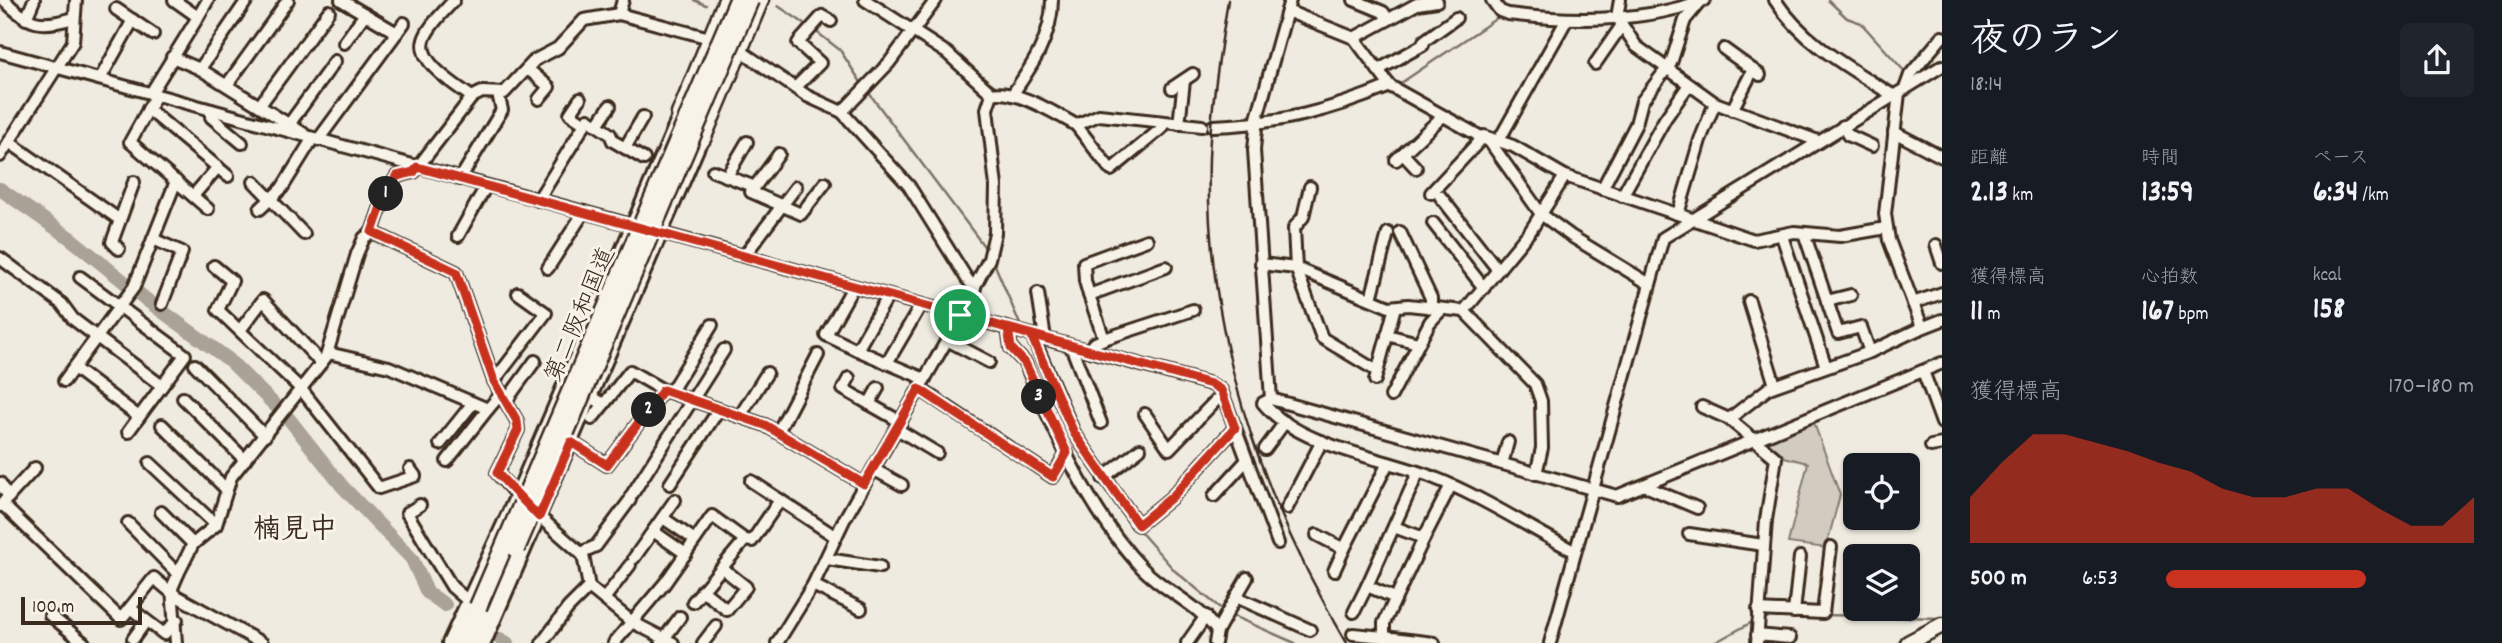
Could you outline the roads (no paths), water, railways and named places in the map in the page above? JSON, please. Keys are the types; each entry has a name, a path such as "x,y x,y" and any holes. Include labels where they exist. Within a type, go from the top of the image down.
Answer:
{"highway":[{"path":"680,114 727,0"},
{"name":"第二阪和国道","path":"463,643 473,604 738,0"},
{"name":"第二阪和国道","path":"481,641 516,549 750,0"},
{"path":"702,139 760,0"}],"main road":[{"path":"1908,643 1942,625"}],"street":[{"path":"4,0 26,19 47,26 74,18"},
{"path":"26,19 34,0"},
{"path":"0,156 5,142 73,42 76,0"},
{"path":"174,0 198,17"},
{"path":"208,0 172,57 130,142 208,209"},
{"path":"200,69 247,0"},
{"path":"227,85 288,0"},
{"path":"341,0 397,33"},
{"path":"454,0 424,38 424,51 448,79 472,97"},
{"path":"619,14 623,0"},
{"path":"448,643 473,604 516,495 680,114 720,0"},
{"path":"501,643 481,641 539,517 702,139 745,54 768,0"},
{"path":"865,0 947,53 992,94"},
{"path":"842,112 936,0"},
{"path":"1013,94 1046,35 1052,0"},
{"path":"1354,0 1383,12 1388,19"},
{"path":"1492,0 1500,11 1508,14 1566,21 1620,21 1700,4"},
{"path":"1595,64 1620,21 1620,0"},
{"path":"1775,0 1789,21 1822,51 1903,86"},
{"path":"1354,38 1417,4 1437,1"},
{"path":"1602,189 1636,124 1642,101 1667,68 1685,20 1700,4"},
{"path":"1271,399 1255,186 1256,128 1289,6 1354,38 1392,87 1443,116 1484,136 1499,140 1565,176 1754,240 1804,233 1840,236 1886,228"},
{"path":"116,9 153,34"},
{"path":"260,105 329,11"},
{"path":"345,43 365,14"},
{"path":"176,643 177,620 173,594 177,574 193,544 216,525 231,477 324,358 363,238 372,232 385,195 397,176 414,172 472,97 482,92 504,93 528,69 558,48 584,20 619,14 706,37"},
{"path":"795,88 820,63 798,43 822,16 831,21"},
{"path":"1378,70 1423,45 1423,41 1456,18"},
{"path":"100,79 132,20"},
{"path":"1499,140 1566,21"},
{"path":"1620,21 1636,46 1715,103 1818,141"},
{"path":"260,209 282,188 313,138 404,23"},
{"path":"1919,329 1922,324 1886,228 1885,214 1894,132 1903,86 1942,37"},
{"path":"1724,50 1757,73 1732,110"},
{"path":"0,52 1211,384 1222,394 1278,543"},
{"path":"745,54 819,103 842,112 909,186 975,288"},
{"path":"172,57 200,69 313,138"},
{"path":"290,123 335,61"},
{"path":"1550,643 1648,283 1663,238 1903,86 1942,66"},
{"path":"528,69 549,87 538,99"},
{"path":"1172,88 1189,78 1179,124"},
{"path":"1622,196 1665,119 1688,86"},
{"path":"1076,125 1099,116 1162,125 1256,128 1311,111 1333,110 1392,87"},
{"path":"460,179 502,110 498,94"},
{"path":"992,94 1013,94 1076,125 1111,170 1162,125"},
{"path":"778,643 813,585 864,484 947,340 990,255 996,186 987,109 992,94"},
{"path":"580,99 570,114 585,124"},
{"path":"1678,214 1700,140 1715,103"},
{"path":"597,125 610,106"},
{"path":"148,109 228,176"},
{"path":"211,110 211,117 242,143"},
{"path":"1416,168 1399,157 1443,116"},
{"path":"625,148 643,117"},
{"path":"538,200 588,120 625,148 645,159"},
{"path":"1843,126 1848,135 1872,146"},
{"path":"1894,132 1942,157"},
{"path":"1484,136 1436,195 1499,270"},
{"path":"1484,136 1541,214 1648,283"},
{"path":"5,142 120,220"},
{"path":"727,176 747,142"},
{"path":"779,154 751,192 801,214 825,183"},
{"path":"193,196 218,167"},
{"path":"713,171 755,187"},
{"path":"1464,312 1541,214 1565,176"},
{"path":"64,381 132,290 176,181"},
{"path":"119,248 112,242 134,182"},
{"path":"254,182 304,234"},
{"path":"458,236 486,186"},
{"path":"744,256 796,187"},
{"path":"1310,187 1303,217 1294,228 1296,268 1322,338 1376,375 1395,307"},
{"path":"548,268 584,212"},
{"path":"1433,223 1484,288"},
{"path":"372,232 456,272 494,381 518,430 497,473 516,495 580,553 589,587 632,622 666,641 680,617"},
{"path":"1391,396 1436,309 1400,232"},
{"path":"1371,299 1388,233"},
{"path":"1804,233 1838,333 1861,327 1870,352"},
{"path":"1782,236 1826,368"},
{"path":"153,239 182,252 162,304"},
{"path":"1104,339 1085,281 1084,263 1147,240"},
{"path":"1936,245 1942,263"},
{"path":"0,258 62,304 73,319 162,386"},
{"path":"1261,264 1296,268 1395,307 1464,312 1535,384 1541,401 1542,448 1536,474"},
{"path":"214,265 232,281 218,310 242,329 301,389 379,488 415,476 410,469"},
{"path":"1089,295 1166,267"},
{"path":"80,277 184,355 128,432"},
{"path":"853,287 826,335 887,363 922,384 1051,482 1067,453"},
{"path":"494,381 546,313 518,293"},
{"path":"1038,293 1045,338"},
{"path":"1913,303 1942,293"},
{"path":"1827,301 1851,295"},
{"path":"857,350 888,296"},
{"path":"242,329 263,300 324,358 389,367 488,409"},
{"path":"1749,301 1775,385"},
{"path":"887,363 921,305"},
{"path":"1091,351 1093,344 1104,339 1193,310"},
{"path":"1730,419 1775,385 1870,352 1942,320"},
{"path":"571,442 607,465 667,391 712,325"},
{"path":"1008,328 1011,348 1025,363 1080,480 1142,568 1206,616 1216,637"},
{"path":"1026,333 1074,433 1138,525 1172,497 1235,428"},
{"path":"1387,335 1418,343"},
{"path":"947,340 989,362"},
{"path":"1071,345 1101,423"},
{"path":"580,553 596,546 631,498 694,402 724,350"},
{"path":"778,432 818,355"},
{"path":"447,461 488,409 503,398 535,361"},
{"path":"1574,551 1418,473 1322,441 1285,422 1263,403 1271,399 1617,496 1942,363"},
{"path":"195,365 265,436"},
{"path":"74,368 139,417"},
{"path":"592,419 629,371 667,391 778,432 864,484"},
{"path":"1923,371 1942,423"},
{"path":"740,416 767,373"},
{"path":"849,378 843,390 869,404 937,453"},
{"path":"869,404 878,388"},
{"path":"1144,414 1169,449 1222,394"},
{"path":"590,397 604,404"},
{"path":"183,398 245,460"},
{"path":"440,444 473,403"},
{"path":"1702,407 1730,419 1776,458 1763,545 1757,626"},
{"path":"670,484 718,411"},
{"path":"1265,449 1285,422"},
{"path":"163,425 227,490"},
{"path":"1287,508 1322,441"},
{"path":"1502,464 1508,442"},
{"path":"1103,478 1140,449"},
{"path":"1214,496 1246,461"},
{"path":"150,463 216,525"},
{"path":"1334,571 1388,463"},
{"path":"4,502 35,468"},
{"path":"873,469 902,485"},
{"path":"1354,612 1418,473"},
{"path":"751,481 836,537"},
{"path":"0,483 4,502 121,619 154,579 173,594 262,643"},
{"path":"1645,486 1697,508"},
{"path":"1384,637 1384,623 1395,598 1450,487"},
{"path":"604,599 675,500"},
{"path":"614,643 686,554 712,516 745,540 752,541 780,500"},
{"path":"420,505 407,513 452,587 473,604"},
{"path":"161,512 193,544"},
{"path":"663,518 695,540"},
{"path":"128,523 177,574"},
{"path":"1394,527 1424,538"},
{"path":"143,539 152,530"},
{"path":"653,531 686,554"},
{"path":"1689,534 1763,545"},
{"path":"1317,535 1344,549"},
{"path":"692,602 745,540"},
{"path":"1757,626 1794,612 1822,613 1830,547"},
{"path":"1794,612 1800,557"},
{"path":"827,559 880,567"},
{"path":"702,590 727,610 746,587 722,568"},
{"path":"1216,637 1226,612 1247,578"},
{"path":"813,585 861,609"},
{"path":"1367,586 1395,598"},
{"path":"544,642 568,608 589,587"},
{"path":"1236,597 1310,630"},
{"path":"130,608 164,634 177,620"},
{"path":"50,615 84,643"},
{"path":"1187,643 1206,616"},
{"path":"133,639 146,621"},
{"path":"703,643 716,626"},
{"path":"1757,626 1790,638"},
{"path":"1353,634 1434,643"}],"waterway":[{"path":"694,0 706,5"},
{"path":"1828,0 1847,18 1861,23 1906,73"},
{"path":"778,6 808,26"},
{"path":"1398,85 1500,16"},
{"path":"814,30 840,50 862,84"},
{"path":"979,75 1000,89"},
{"path":"866,89 986,249"},
{"path":"0,189 70,238 148,301 228,359 289,419 342,486 412,559 427,592 445,605"},
{"path":"992,258 1022,329"},
{"path":"1024,335 1062,418"},
{"path":"1137,528 1175,571 1225,612"},
{"path":"1231,615 1295,643"},
{"path":"1825,615 1940,618"},
{"path":"1714,643 1754,621"},
{"path":"500,639 507,643"}],"railway":[{"path":"1228,0 1209,158 1210,222 1216,286 1244,410 1264,471 1288,530 1347,643"}],"district":[{"name":"楠見中","path":"295,527"}]}
